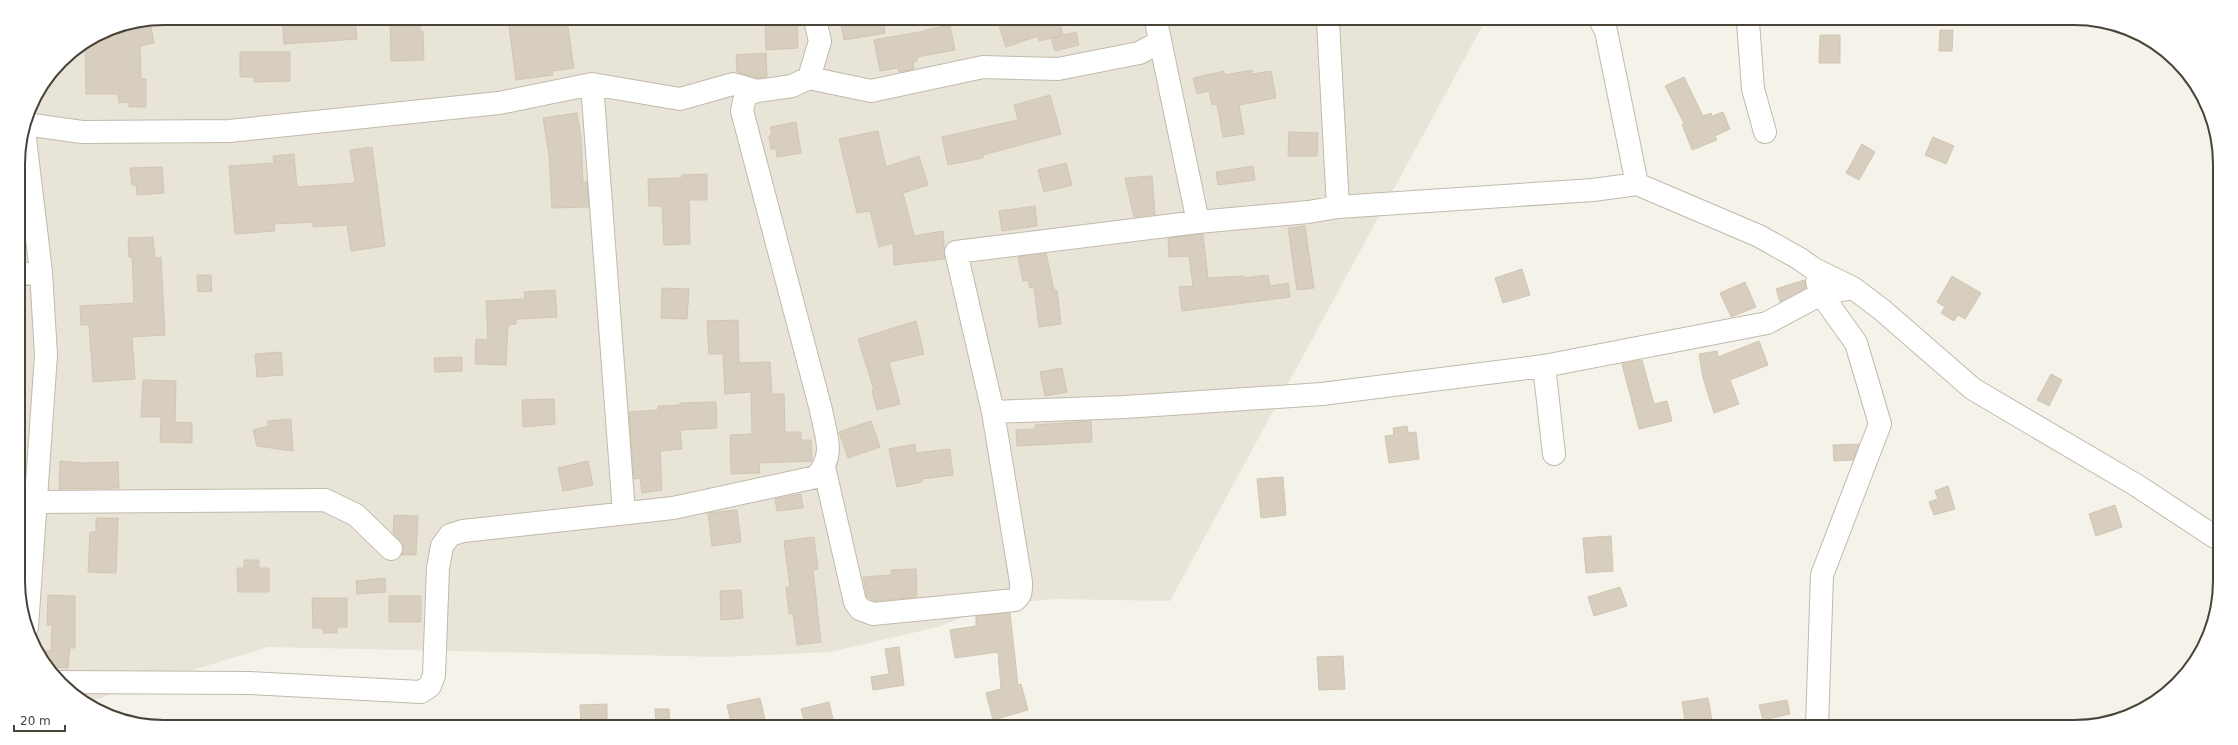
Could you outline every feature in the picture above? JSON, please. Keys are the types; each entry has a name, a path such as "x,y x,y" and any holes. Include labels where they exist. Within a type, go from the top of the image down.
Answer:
{"street":[{"path":"809,78 820,41 816,25"},
{"path":"1157,25 1198,222"},
{"path":"1328,25 1338,207"},
{"path":"1603,25 1606,31 1637,184"},
{"path":"1748,25 1753,89 1765,132"},
{"path":"69,682 250,683 421,692 430,686 434,675 438,568 442,546 450,535 463,531 673,508 816,477 824,467 829,454 821,410 742,111 744,101 748,94 757,91 792,86 809,78 871,91 983,67 1058,69 1139,53 1160,42"},
{"path":"31,125 82,132 229,131 499,103 592,84 680,99 733,84 757,91"},
{"path":"592,84 624,513"},
{"path":"26,148 41,272 46,355 28,609"},
{"path":"824,467 855,602 860,609 873,614 1015,600 1019,597 1022,590 993,412 956,252 1198,222 1308,212 1338,207 1593,190 1637,184 1759,236 1800,259 1814,269 1853,288 1881,309 1973,389 2136,485 2213,536"},
{"path":"1814,269 1820,294 1856,343 1880,424 1822,575 1817,720"},
{"path":"25,273 41,272"},
{"path":"993,412 1125,407 1322,394 1544,366 1767,323 1820,294 1853,288"},
{"path":"1544,366 1554,454"},
{"path":"35,502 324,500 356,515 391,549"}],"shaded area":[{"path":"155,25 1483,25 1170,601 1056,599 993,605 938,627 830,652 722,657 268,647 93,700 79,691 54,666 36,634 30,617 25,590 25,155 32,119 48,87 59,72 72,59 103,39 128,30"}],"building":[{"path":"283,25 356,25 357,39 284,44"},
{"path":"390,25 420,25 420,31 423,31 424,60 391,61"},
{"path":"509,25 568,25 574,68 552,71 553,75 516,80"},
{"path":"765,25 797,25 798,48 766,50"},
{"path":"841,25 884,25 885,33 844,40"},
{"path":"950,25 955,50 917,57 917,61 913,62 914,69 899,72 898,68 880,71 874,40"},
{"path":"999,25 1060,25 1063,35 1039,41 1038,36 1006,47"},
{"path":"151,26 154,43 140,46 141,79 146,79 146,107 129,107 129,102 119,103 118,94 86,94 85,49 111,36 128,30"},
{"path":"1940,30 1953,30 1952,51 1939,51"},
{"path":"1076,32 1079,45 1055,51 1051,38"},
{"path":"1820,35 1840,35 1840,63 1819,63"},
{"path":"240,52 290,52 290,81 254,82 254,77 240,77"},
{"path":"766,53 767,77 758,78 737,72 736,55"},
{"path":"1252,70 1252,74 1271,71 1276,98 1239,105 1244,134 1223,137 1217,104 1212,105 1209,91 1197,94 1193,78 1224,71 1225,75"},
{"path":"1684,77 1703,116 1711,113 1712,116 1723,112 1730,129 1715,136 1717,140 1692,150 1682,124 1684,123 1665,86"},
{"path":"1050,95 1061,134 983,155 983,158 948,165 942,137 1018,120 1014,105"},
{"path":"577,113 581,137 583,182 587,182 589,207 552,208 549,155 543,118"},
{"path":"796,122 801,153 777,157 776,149 771,149 769,136 772,135 770,127"},
{"path":"878,131 886,167 919,156 928,185 903,193 914,236 943,231 945,259 894,265 893,243 879,247 870,211 857,213 839,139"},
{"path":"1289,132 1318,133 1317,156 1288,156"},
{"path":"1933,137 1954,146 1946,164 1925,155"},
{"path":"1862,144 1875,152 1859,180 1846,173"},
{"path":"372,147 385,246 351,251 347,225 313,227 313,222 274,224 275,231 235,234 229,166 274,163 273,156 294,154 297,187 355,183 350,150"},
{"path":"1066,163 1072,185 1044,192 1038,170"},
{"path":"1253,166 1255,180 1218,185 1216,172"},
{"path":"162,167 164,193 137,195 136,185 132,185 130,168"},
{"path":"707,174 707,200 689,200 690,244 664,245 662,206 649,206 648,179 682,178 682,175"},
{"path":"1152,176 1155,214 1134,217 1125,178"},
{"path":"1035,206 1037,226 1002,231 999,211"},
{"path":"1305,226 1314,288 1297,290 1288,228"},
{"path":"1203,234 1208,278 1244,276 1244,278 1268,275 1270,286 1288,283 1290,297 1182,311 1179,287 1193,286 1189,256 1169,257 1168,238"},
{"path":"153,237 155,258 161,257 165,335 132,337 135,379 93,382 89,325 81,325 80,306 134,303 132,257 129,257 128,238"},
{"path":"1046,253 1054,290 1057,290 1061,324 1039,327 1034,287 1030,288 1028,280 1023,281 1018,257"},
{"path":"1522,269 1530,295 1503,303 1495,278"},
{"path":"197,275 211,275 212,291 198,292"},
{"path":"1952,276 1981,293 1965,319 1958,315 1954,321 1941,313 1945,307 1937,302"},
{"path":"1804,280 1806,288 1780,302 1776,289"},
{"path":"1745,282 1756,307 1731,317 1720,293"},
{"path":"662,288 689,289 687,319 661,318"},
{"path":"555,290 557,317 516,319 516,324 508,325 506,365 475,364 476,339 488,340 486,301 525,299 524,292"},
{"path":"738,320 739,363 770,362 772,394 784,394 785,432 801,432 801,440 811,440 812,461 759,463 760,473 731,474 730,435 752,434 751,392 725,394 723,354 709,354 707,321"},
{"path":"916,321 924,354 889,362 900,404 877,410 872,391 874,390 858,339"},
{"path":"1759,341 1768,365 1730,380 1739,404 1714,413 1703,378 1699,354 1717,351 1718,357"},
{"path":"281,352 283,375 257,377 255,354"},
{"path":"462,357 462,371 435,372 434,358"},
{"path":"1642,360 1654,404 1667,401 1672,421 1639,429 1622,364"},
{"path":"1062,368 1067,392 1045,396 1040,372"},
{"path":"2051,374 2062,380 2049,406 2037,400"},
{"path":"143,380 176,381 175,422 192,423 192,443 160,442 161,417 141,417"},
{"path":"554,399 555,424 523,427 522,400"},
{"path":"716,402 717,428 680,430 682,449 660,451 662,490 642,493 640,478 634,479 629,412 658,410 658,406 680,405 680,403"},
{"path":"291,419 293,451 257,446 253,430 269,426 267,421"},
{"path":"871,421 880,447 848,458 839,432"},
{"path":"1091,421 1092,442 1017,446 1016,430 1035,429 1035,425"},
{"path":"1407,426 1408,433 1416,432 1419,459 1389,463 1385,436 1394,435 1393,428"},
{"path":"915,444 916,453 950,449 953,475 922,479 922,482 897,487 889,449"},
{"path":"1859,444 1853,460 1834,461 1833,445"},
{"path":"60,461 83,463 118,462 119,488 59,489"},
{"path":"588,461 593,485 563,491 558,468"},
{"path":"1283,477 1286,515 1261,518 1257,479"},
{"path":"1948,486 1955,509 1934,515 1929,502 1938,499 1935,491"},
{"path":"801,494 803,508 777,511 775,499"},
{"path":"2115,505 2122,527 2096,536 2089,514"},
{"path":"737,510 741,542 712,546 708,513"},
{"path":"394,515 418,516 416,555 402,555 403,545 393,534"},
{"path":"96,518 118,518 116,573 88,572 90,532 96,532"},
{"path":"1611,536 1613,571 1586,573 1583,538"},
{"path":"814,537 818,569 813,570 821,642 797,645 793,613 789,614 786,587 790,587 784,541"},
{"path":"244,560 259,560 259,568 269,568 269,592 238,592 237,568 244,568"},
{"path":"916,569 917,597 875,601 867,597 863,577 891,575 891,570"},
{"path":"385,578 386,592 357,594 356,581"},
{"path":"1620,587 1627,606 1594,616 1588,597"},
{"path":"741,590 743,618 721,620 720,591"},
{"path":"48,595 75,596 75,648 70,648 68,668 55,667 44,651 51,651 52,625 47,625"},
{"path":"389,596 421,596 421,622 389,622"},
{"path":"312,598 347,598 347,627 337,627 337,633 323,633 323,628 313,628"},
{"path":"1010,613 1018,685 1021,684 1028,710 993,720 986,693 1001,689 998,652 955,658 950,630 976,626 976,616"},
{"path":"899,647 904,685 873,690 871,677 889,674 885,649"},
{"path":"1343,656 1345,689 1319,690 1317,657"},
{"path":"760,698 765,720 730,720 727,705"},
{"path":"1708,698 1712,720 1685,720 1682,702"},
{"path":"1787,700 1790,714 1763,720 1759,705"},
{"path":"829,702 833,720 804,720 801,709"},
{"path":"607,704 607,720 581,720 580,705"},
{"path":"655,709 669,709 670,720 656,720"}]}
